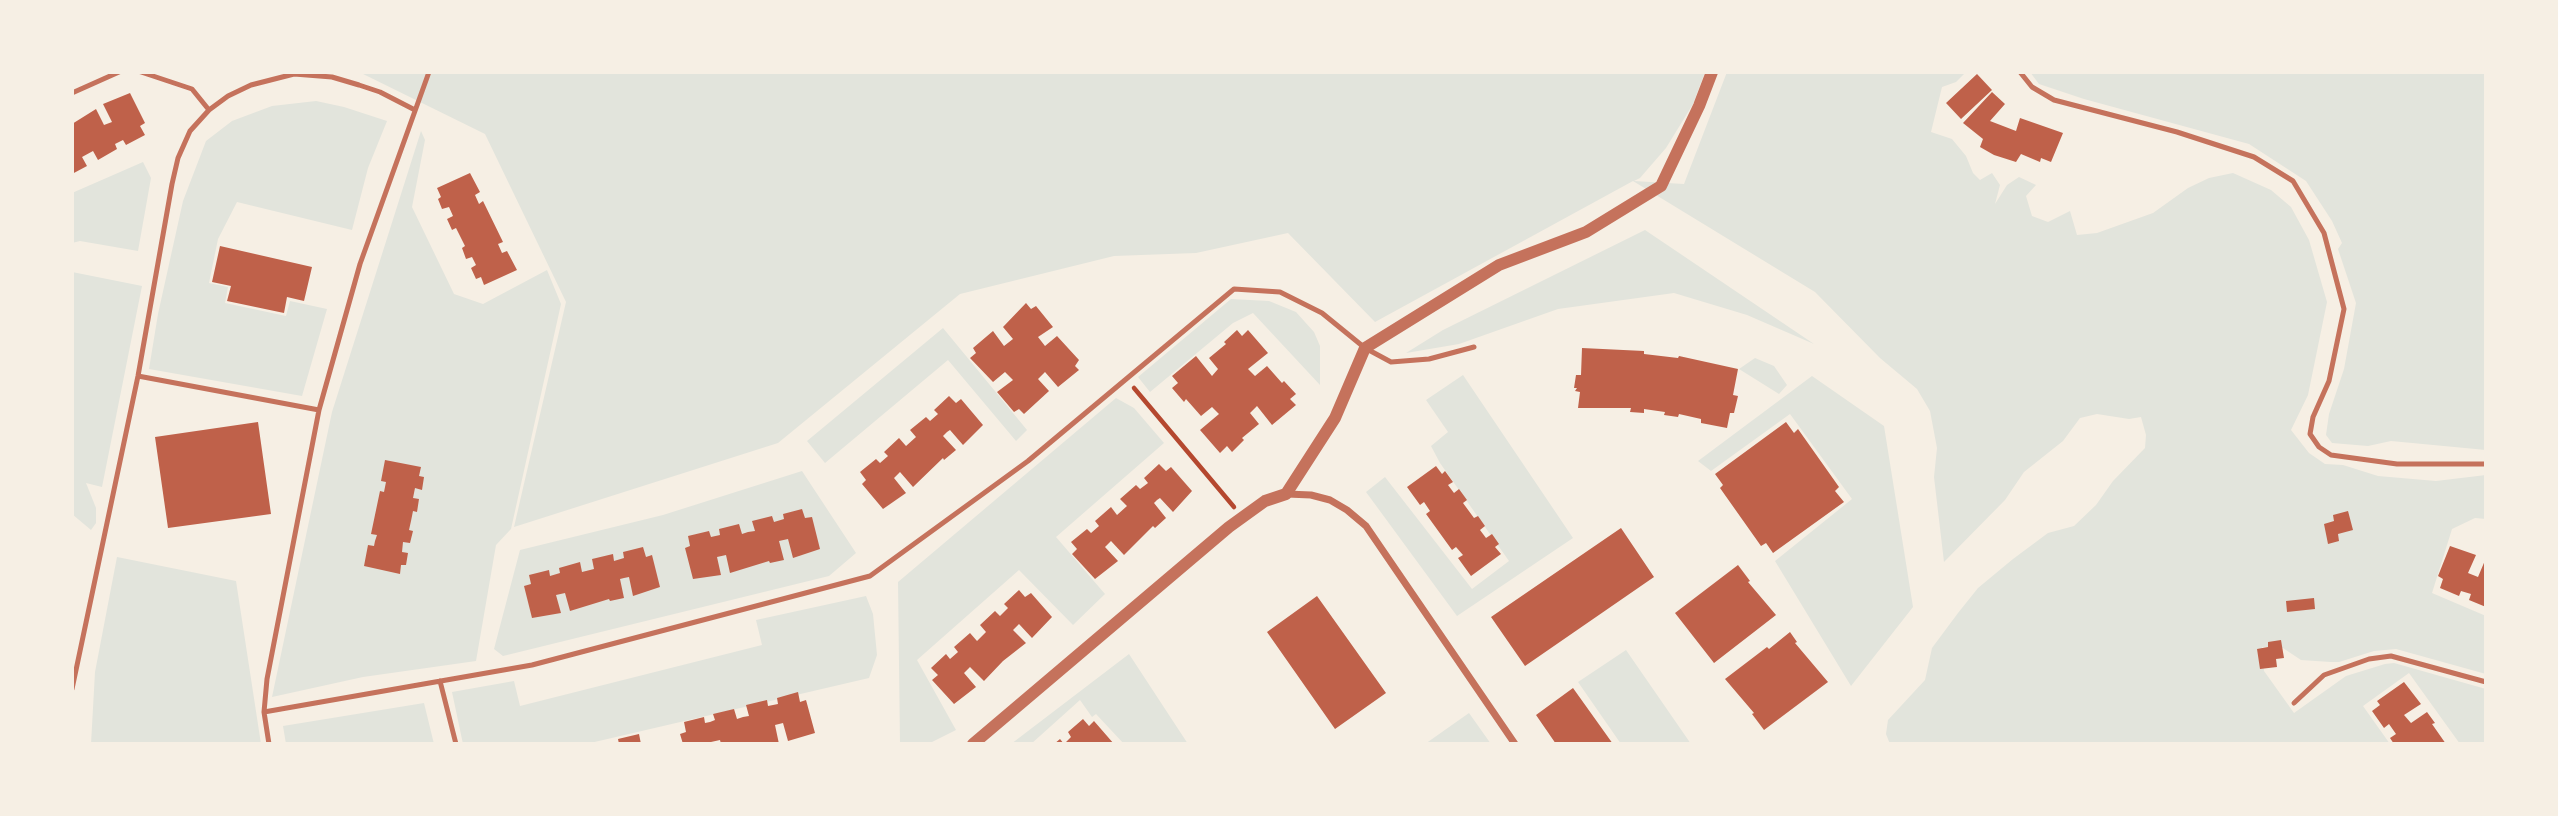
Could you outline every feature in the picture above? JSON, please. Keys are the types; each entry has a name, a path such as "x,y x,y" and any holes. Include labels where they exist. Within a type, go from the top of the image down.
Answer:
{"street":[{"path":"1286,494 1335,418 1365,348 1499,265 1586,232 1661,186 1712,72"},
{"path":"973,744 1242,517 1265,501 1286,494 1311,495 1330,500 1366,526 1515,744"}],"lane":[{"path":"72,93 119,72"},
{"path":"141,72 192,89 209,110"},
{"path":"270,744 264,712 267,679 318,410 360,264 429,72"},
{"path":"2020,72 2032,87 2054,100 2177,132 2254,157 2293,181 2325,233 2344,309 2329,381 2313,417 2310,434 2319,447 2331,455 2397,464 2486,464"},
{"path":"72,689 138,376 178,158 190,131 209,110 228,96 251,85 294,74 332,77 380,92 415,110"},
{"path":"264,712 532,665 870,576 1028,461 1234,289 1280,292 1322,313 1365,348 1391,362 1429,359 1474,347"},
{"path":"138,376 318,410"},
{"path":"2294,703 2324,675 2369,659 2391,656 2486,682"},
{"path":"440,681 456,744"}],"path":[{"path":"1126,379 1242,517"}],"shaded area":[{"path":"359,72 1705,72 1693,104 1666,148 1640,178 1634,181 1684,184 1727,72 1966,72 1956,82 1942,87 1931,132 1952,139 1980,180 1992,173 2000,185 1995,204 2007,185 2019,177 2036,185 2026,196 2032,216 2048,222 2070,211 2077,235 2097,233 2153,213 2188,188 2209,178 2233,173 2271,190 2291,207 2309,240 2327,302 2308,395 2291,430 2309,453 2325,464 2343,465 2378,476 2436,481 2486,475 2486,519 2475,518 2452,529 2432,593 2486,616 2486,674 2396,649 2374,651 2331,662 2301,660 2283,648 2262,647 2264,671 2294,713 2346,676 2385,664 2394,663 2486,689 2486,744 2460,744 2409,673 2363,706 2390,744 1890,744 1886,734 1888,720 1925,680 1932,648 1958,613 1978,588 2013,559 2048,533 2074,526 2096,505 2113,481 2145,448 2146,435 2141,417 2129,419 2097,414 2080,418 2063,441 2024,472 2005,500 1944,562 1934,477 1937,448 1930,411 1917,389 1880,358 1815,292 1633,181 1375,322 1288,233 1196,253 1114,256 960,294 778,443 514,527 566,302 485,134"},
{"path":"2030,72 2486,72 2486,450 2391,441 2368,446 2332,443 2326,435 2329,414 2344,369 2356,303 2338,249 2342,243 2332,221 2306,181 2249,144 2084,99 2039,84"},
{"path":"316,101 387,121 368,168 352,230 237,202 218,239 209,283 228,287 225,303 286,316 290,301 327,309 302,396 149,369 183,201 206,141 232,121 272,106"},
{"path":"421,131 425,140 412,207 454,294 483,304 547,270 561,304 511,529 496,545 476,661 363,677 272,697 332,412"},
{"path":"143,162 151,178 138,251 80,241 72,243 72,193"},
{"path":"1645,230 1814,344 1747,315 1674,293 1558,309 1459,344 1406,353 1443,330"},
{"path":"72,272 142,286 102,487 86,483 96,508 96,523 91,530 72,514"},
{"path":"1231,299 1269,301 1296,312 1314,332 1320,346 1320,385 1253,313 1233,323 1150,392 1138,377"},
{"path":"943,328 1027,430 1016,441 948,360 825,463 807,441"},
{"path":"1755,358 1774,366 1787,385 1779,394 1739,369"},
{"path":"1463,375 1573,538 1457,616 1366,492 1385,477 1472,589 1509,561 1431,446 1448,432 1426,400"},
{"path":"1812,376 1884,426 1913,607 1851,686 1775,561 1852,499 1790,414 1711,471 1698,461"},
{"path":"1116,398 1134,408 1164,443 1056,537 1105,594 1073,625 1019,570 917,660 956,730 928,744 900,744 898,582"},
{"path":"802,471 856,553 829,576 503,656 494,649 520,550 663,515"},
{"path":"117,557 236,581 261,744 91,744 95,672"},
{"path":"866,596 873,614 877,655 869,678 586,744 463,744 452,692 514,681 520,706 762,645 756,620"},
{"path":"1626,650 1691,744 1621,744 1578,682"},
{"path":"1129,654 1188,744 1124,744 1096,714 1092,717 1080,700 1031,744 1011,744"},
{"path":"424,703 434,744 286,744 283,726"},
{"path":"1469,713 1491,744 1425,744"}],"building":[{"path":"1977,74 1992,90 1961,119 1946,103"},
{"path":"1992,92 2005,104 1990,121 2016,131 2020,118 2063,133 2051,162 2041,158 2040,162 2021,154 2016,162 1980,147 1983,139 1963,123"},
{"path":"130,93 145,123 140,126 145,135 126,145 123,140 115,144 117,149 98,160 93,151 82,157 87,166 72,174 72,124 96,109 104,125 112,122 103,104"},
{"path":"470,173 480,192 475,195 479,204 483,201 503,242 498,244 502,253 507,251 517,270 484,285 481,277 476,279 471,268 476,265 472,257 466,259 462,248 465,246 456,228 452,230 447,219 453,216 449,207 442,209 438,199 441,197 437,188"},
{"path":"220,246 312,267 304,301 287,297 284,313 227,301 231,286 212,282"},
{"path":"1026,303 1031,309 1036,306 1053,327 1038,337 1045,346 1057,336 1079,360 1075,366 1079,370 1058,387 1045,372 1038,379 1049,391 1024,414 1019,409 1014,412 997,392 1013,380 1005,372 993,382 970,358 976,353 973,348 993,331 1004,346 1013,339 1003,327"},
{"path":"1237,330 1242,336 1248,330 1268,353 1248,369 1255,376 1267,366 1296,394 1290,399 1296,405 1272,425 1257,406 1250,413 1259,424 1242,438 1244,440 1232,452 1227,446 1220,453 1200,430 1219,414 1212,407 1201,416 1172,388 1178,383 1172,376 1196,356 1212,376 1218,369 1209,358 1226,344 1224,342"},
{"path":"1582,348 1644,351 1644,354 1679,356 1738,369 1733,395 1738,396 1727,428 1701,423 1701,419 1679,414 1678,417 1664,415 1665,412 1644,409 1644,413 1630,412 1631,408 1578,408 1580,392 1574,388 1576,375 1581,375"},
{"path":"949,396 956,403 961,399 983,425 963,445 950,430 947,432 943,436 956,450 944,460 943,458 913,487 900,472 894,478 906,493 883,509 862,484 866,480 860,472 876,459 880,463 888,456 884,452 899,438 906,446 916,437 910,430 926,417 930,421 938,414 934,410"},
{"path":"258,422 271,514 168,528 155,437"},
{"path":"1786,422 1794,433 1798,429 1839,487 1835,491 1844,502 1773,553 1766,543 1761,546 1720,488 1723,485 1715,474"},
{"path":"385,460 421,467 419,476 424,477 422,490 415,488 413,498 419,499 417,512 413,511 409,530 413,531 410,543 403,542 402,552 408,553 406,565 401,565 400,574 364,566 368,545 374,546 377,535 371,534 380,491 384,492 386,482 381,481"},
{"path":"1159,464 1166,471 1171,467 1192,491 1173,512 1160,498 1157,500 1154,503 1166,518 1155,528 1153,526 1124,555 1111,541 1105,547 1118,561 1095,579 1072,554 1077,549 1071,542 1087,529 1091,533 1099,526 1095,521 1111,507 1117,515 1127,506 1120,499 1136,485 1140,489 1148,483 1144,478"},
{"path":"1436,466 1442,474 1445,471 1453,482 1448,485 1454,493 1459,489 1467,500 1463,503 1474,518 1478,516 1485,526 1480,530 1486,538 1492,534 1499,544 1495,547 1501,554 1471,576 1458,558 1463,555 1456,547 1452,550 1426,514 1430,511 1424,502 1420,505 1407,487"},
{"path":"802,509 805,518 812,517 820,549 793,558 788,539 779,541 784,560 769,561 730,573 726,555 717,557 721,575 693,579 685,548 690,546 688,536 709,531 711,537 720,535 719,529 739,524 742,534 755,531 752,521 772,516 774,522 784,519 783,514"},
{"path":"2348,511 2353,530 2338,534 2339,541 2328,544 2324,524 2334,521 2333,515"},
{"path":"1621,528 1654,577 1525,666 1491,617"},
{"path":"2450,546 2476,555 2468,573 2478,577 2486,558 2486,607 2469,600 2471,594 2461,591 2459,596 2440,588 2443,579 2438,576"},
{"path":"643,547 646,557 652,555 660,587 633,596 629,577 624,578 620,579 624,598 609,599 570,611 565,593 556,595 561,613 532,618 524,586 531,584 529,575 549,570 550,576 560,573 559,568 580,562 582,572 594,569 592,559 613,554 614,561 624,558 623,552"},
{"path":"1738,565 1750,581 1748,582 1776,615 1714,663 1675,613"},
{"path":"1019,590 1025,597 1031,593 1052,617 1032,638 1019,624 1013,630 1026,643 984,681 970,667 964,673 976,687 954,704 932,680 938,675 931,668 946,654 950,659 958,652 954,647 970,633 977,641 986,632 980,625 995,611 1000,616 1008,608 1004,604"},
{"path":"1317,596 1386,693 1335,729 1267,632"},
{"path":"2314,598 2315,609 2287,612 2286,601"},
{"path":"1790,632 1797,642 1795,643 1828,682 1764,730 1752,714 1754,713 1725,679"},
{"path":"2281,640 2284,658 2276,659 2277,667 2260,669 2257,649 2268,647 2268,642"},
{"path":"2404,682 2421,704 2404,715 2411,723 2427,712 2446,744 2394,744 2390,738 2396,734 2389,724 2384,728 2372,711 2380,705 2377,701"},
{"path":"1573,688 1613,744 1556,744 1536,715"},
{"path":"798,692 800,702 806,700 815,733 788,741 783,723 775,725 779,744 721,744 720,740 711,742 712,744 683,744 680,734 686,732 684,722 704,717 705,723 710,722 715,720 713,714 734,709 737,719 749,716 746,705 767,700 768,706 778,704 777,698"},
{"path":"1083,719 1089,726 1094,721 1114,744 1064,744 1071,737 1068,732"},
{"path":"639,734 641,744 619,744 618,739"}]}
